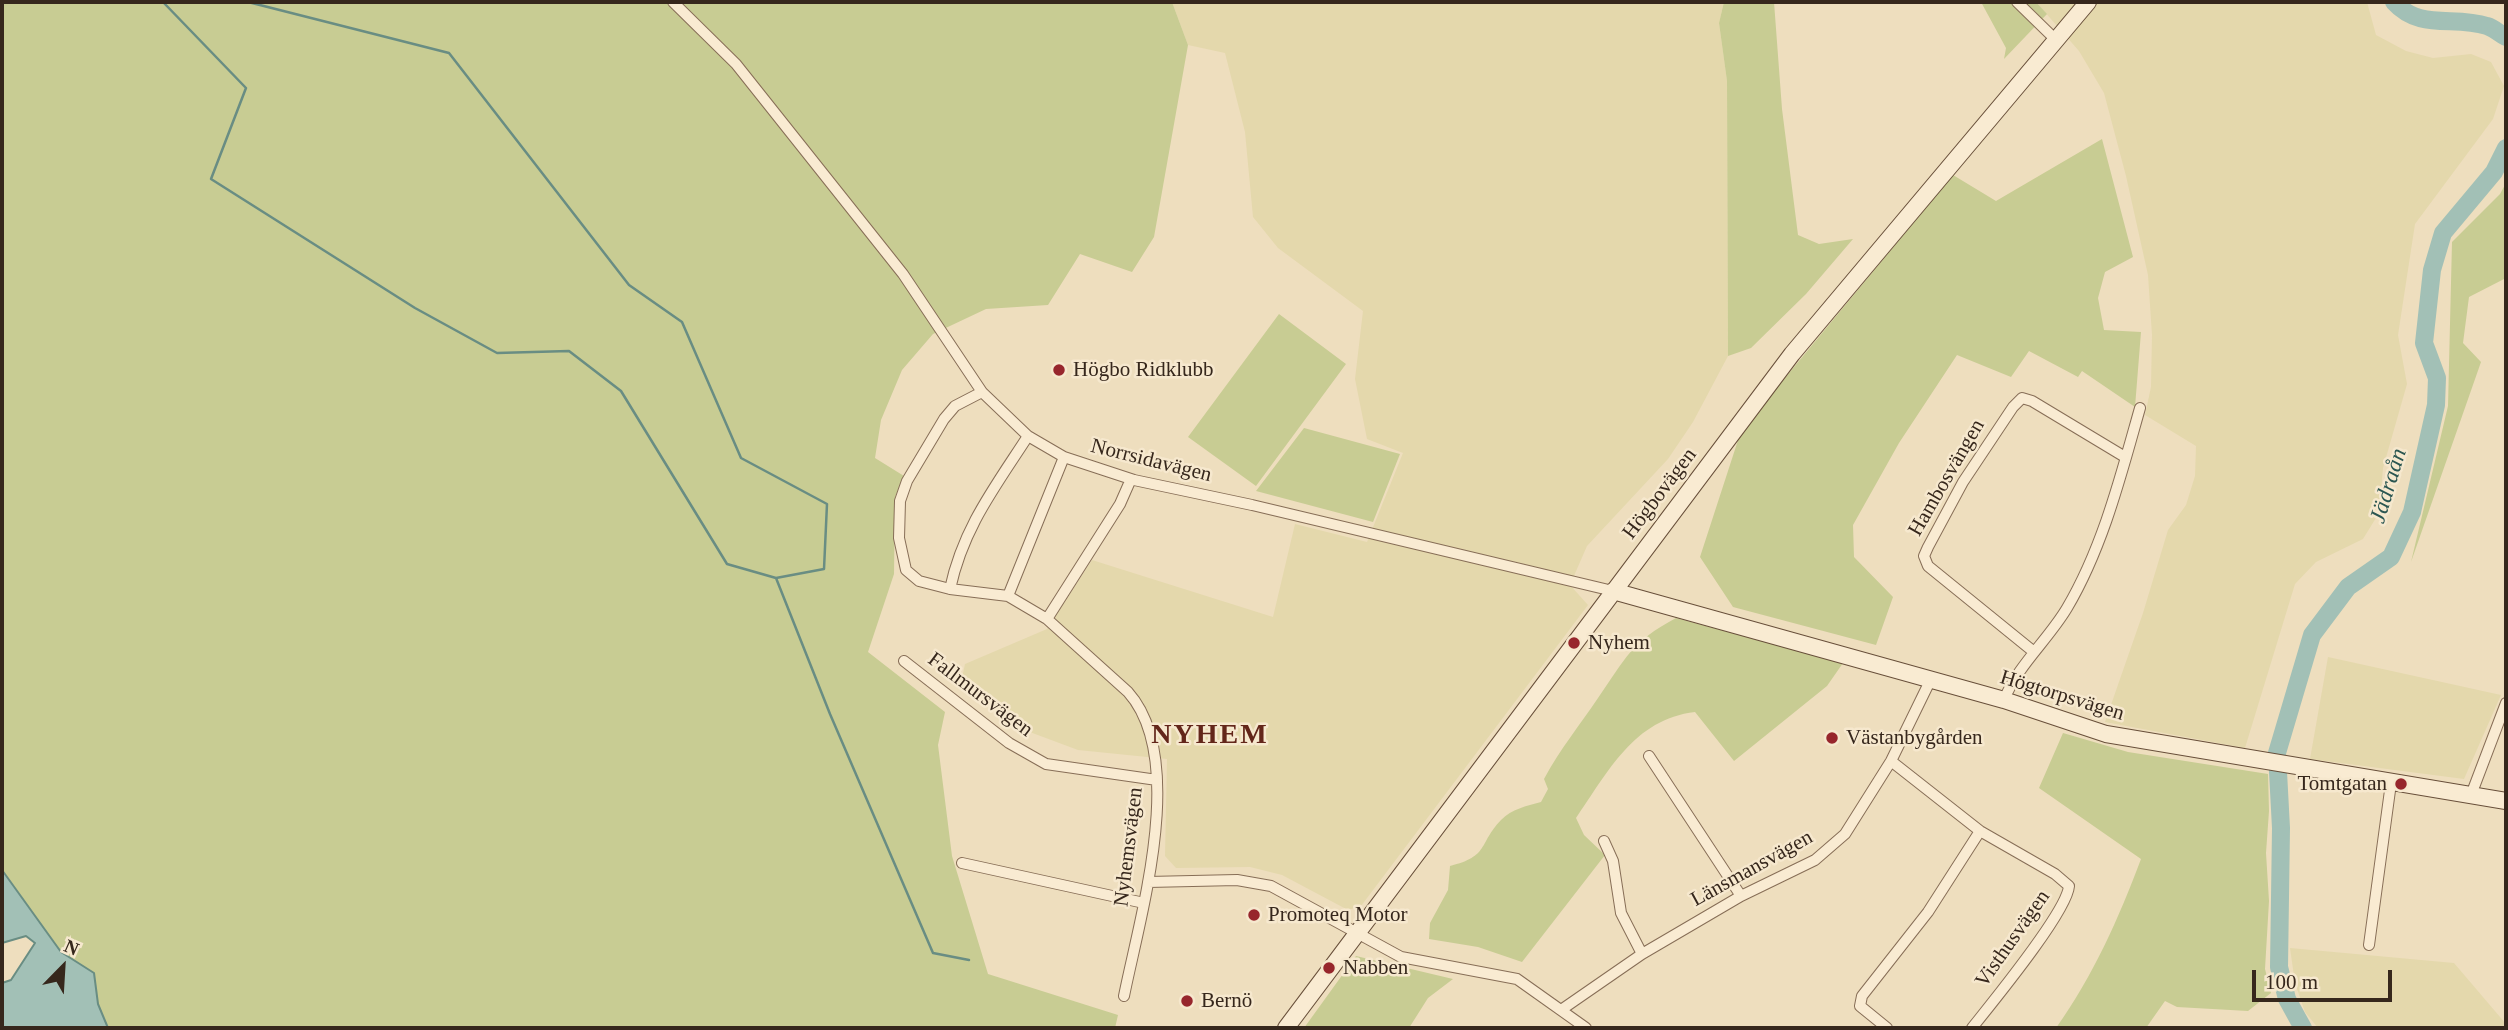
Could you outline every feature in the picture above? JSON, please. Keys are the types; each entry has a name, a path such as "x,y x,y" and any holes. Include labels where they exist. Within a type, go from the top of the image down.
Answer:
{"main road":[{"name":"Högbovägen","path":"1286,1028 1792,354 1895,228 2088,2"},
{"name":"Högtorpsvägen","path":"1614,591 2004,700 2106,734 2506,801"}],"street":[{"name":"Norrsidavägen","path":"673,2 736,64 903,274 982,392 1028,436 1064,457 1131,479 1614,591"},
{"path":"2017,2 2057,41"},
{"path":"982,392 956,406 944,419 903,488 899,538 906,570 919,581 950,589 958,553 967,532 1028,436"},
{"name":"Hambosvängen","path":"2034,652 1928,565 1924,556 1928,547 1963,482 2018,400 2026,398 2032,401 2125,457"},
{"path":"2004,700 2010,685 2066,609 2088,567 2140,408"},
{"path":"1008,596 1064,457"},
{"path":"1047,619 1120,504 1131,479"},
{"name":"Nyhemsvägen","path":"950,589 1008,596 1047,619 1139,705 1153,736 1157,780 1155,833 1148,882 1124,996"},
{"name":"Fallmursvägen","path":"904,661 1009,743 1046,764 1157,780"},
{"name":"Länsmansvägen","path":"1561,1010 1642,954 1741,896 1815,860 1845,834 1891,761 1931,679"},
{"path":"2471,795 2506,703"},
{"path":"1648,756 1674,790 1741,896"},
{"name":"Visthusvägen","path":"1891,761 1980,831 2055,874 2069,886 2063,902 2014,975 1972,1028"},
{"path":"2369,946 2391,783"},
{"path":"1886,1028 1860,1006 1862,996 1928,912 1980,831"},
{"path":"1604,841 1613,861 1621,913 1642,954"},
{"path":"962,863 1144,903"},
{"path":"1148,882 1256,882 1287,894 1355,933 1416,962 1501,974 1517,979 1586,1028"}],"shaded area":[{"path":"1172,2 1724,2 1719,23 1727,81 1728,356 1693,422 1668,459 1587,546 1570,585 1588,605 1361,906 1348,910 1282,875 1250,867 1176,868 1165,856 1167,759 1078,750 1027,731 960,687 965,664 1047,629 1092,560 1273,617 1295,524 1367,542 1403,453 1367,439 1355,379 1363,311 1278,248 1253,217 1245,132 1225,53 1188,45"},
{"path":"2036,2 2367,2 2376,35 2406,51 2433,58 2471,54 2491,62 2504,86 2493,119 2415,224 2398,335 2407,384 2383,468 2379,513 2363,539 2316,562 2295,584 2245,748 2105,722 2143,613 2168,530 2186,505 2195,476 2196,446 2145,415 2151,387 2152,335 2148,275 2126,176 2104,93 2079,51"},
{"path":"2328,657 2501,695 2464,779 2310,759"},
{"path":"2290,948 2454,963 2506,1024 2506,1028 2318,1028 2305,1012 2295,983"}],"green space":[{"path":"2,2 1172,2 1188,45 1154,237 1132,272 1080,254 1048,305 986,309 933,334 902,370 881,420 875,458 904,476 895,497 894,574 868,652 945,712 938,745 952,856 988,974 1118,1015 1115,1028 108,1028 99,1009 94,973 61,952 2,870"},
{"path":"1724,2 1774,2 1782,109 1798,235 1819,244 1853,239 1806,294 1751,348 1728,356 1727,81 1719,23"},
{"path":"1981,2 2036,2 2047,14 2004,59 2006,48"},
{"path":"2102,139 2133,257 2105,272 2098,298 2104,330 2141,332 2135,407 2082,371 2078,377 2029,351 2011,377 1957,355 1899,443 1853,525 1854,557 1893,597 1876,645 1733,607 1700,557 1741,431 1953,175 1996,201"},
{"path":"2506,183 2506,278 2469,297 2463,343 2481,362 2411,562 2448,406 2452,242 2500,194"},
{"path":"1279,314 1346,364 1256,486 1188,437"},
{"path":"1304,428 1400,454 1373,522 1256,491"},
{"path":"1676,618 1843,663 1827,686 1734,761 1695,712 1655,725 1639,736 1612,766 1576,818 1584,835 1605,855 1522,962 1478,947 1429,939 1430,923 1448,890 1450,866 1478,853 1505,816 1541,802 1548,789 1544,779 1550,768 1623,661 1639,643"},
{"path":"2063,733 2128,752 2268,774 2266,853 2269,901 2265,969 2271,993 2248,1011 2177,1007 2165,1001 2146,1028 2056,1028 2082,988 2104,946 2141,859 2039,788"},
{"path":"1356,956 1453,979 1428,998 1409,1028 1304,1028"}],"water":[{"path":"2,870 61,952 94,973 98,1004 108,1028 2,1028 2,983 11,980 35,943 26,936 2,943"}],"waterway":[{"path":"163,2 246,88 211,179 415,308 497,353 569,351 621,391 727,564 776,578 830,714 933,953 969,960"},
{"path":"248,2 449,53 629,285 682,322 741,458 827,504 824,569 776,578"},
{"name":"Jädraån","path":"2394,2 2415,16 2438,21 2475,23 2490,27 2506,37"},
{"name":"Jädraån","path":"2303,1028 2287,999 2279,967 2281,828 2277,753 2312,635 2348,587 2391,557 2412,512 2436,405 2437,378 2424,343 2432,270 2443,233 2494,172 2506,148"}],"place":[{"name":"Högbo Ridklubb","path":"1059,370"},
{"name":"Nyhem","path":"1574,643"},
{"name":"Västanbygården","path":"1832,738"},
{"name":"Tomtgatan","path":"2401,784"},
{"name":"Promoteq Motor","path":"1254,915"},
{"name":"Nabben","path":"1329,968"},
{"name":"Bernö","path":"1187,1001"}],"district":[{"name":"NYHEM","path":"1210,736"}]}
